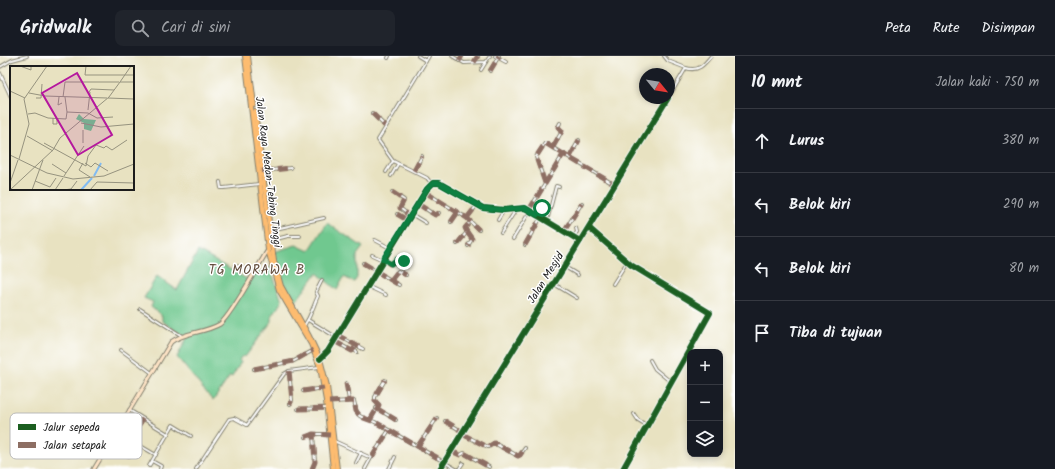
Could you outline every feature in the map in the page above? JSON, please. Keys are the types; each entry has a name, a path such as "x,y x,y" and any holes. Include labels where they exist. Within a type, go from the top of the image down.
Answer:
{"highway":[{"name":"Jalan Raya Medan-Tebing Tinggi","path":"246,56 274,261 281,286 304,326 320,359 327,408 333,469"},
{"name":"Jalan Raya Medan-Tebing Tinggi","path":"246,56 268,250 279,290 321,367 329,402 337,469"}],"street":[{"path":"0,67 12,60 27,56"},
{"path":"418,56 426,60"},
{"path":"429,56 385,126 378,140 393,161 429,178 431,183"},
{"path":"452,56 466,64 486,62"},
{"path":"459,61 462,56"},
{"path":"474,62 478,56"},
{"path":"481,70 490,56"},
{"path":"496,56 506,62"},
{"path":"664,56 668,61 693,70 700,68 711,56"},
{"path":"490,71 499,57"},
{"name":"Jalan Mesjid","path":"675,87 686,68"},
{"path":"0,73 10,95"},
{"name":"Jalan Mesjid","path":"440,469 665,104"},
{"path":"372,113 385,126"},
{"path":"553,147 562,131 558,127 560,123"},
{"path":"570,156 580,140"},
{"path":"545,184 536,157 545,143 570,156 615,185"},
{"path":"513,239 564,154"},
{"path":"414,171 422,156"},
{"path":"386,172 393,161"},
{"path":"391,176 398,164"},
{"path":"262,171 291,168"},
{"path":"220,182 221,188 260,184"},
{"path":"320,359 334,341 431,183"},
{"path":"431,183 439,183 483,208 504,210 525,208 580,241"},
{"path":"546,220 556,186 559,187"},
{"path":"392,192 404,200 400,208 426,223"},
{"path":"425,192 467,218 479,230"},
{"path":"564,231 582,202"},
{"path":"418,204 435,215 439,213"},
{"path":"467,218 477,205"},
{"path":"537,215 542,207 545,208"},
{"path":"501,233 517,208"},
{"path":"498,220 504,210"},
{"path":"451,222 458,212"},
{"path":"397,214 407,220"},
{"path":"269,230 324,218"},
{"path":"525,245 541,218"},
{"path":"468,246 472,239 465,228 470,222"},
{"path":"574,237 576,228"},
{"path":"589,228 627,262 710,313 624,469"},
{"path":"457,244 467,232"},
{"path":"271,240 288,236 300,236"},
{"path":"375,240 390,248"},
{"path":"127,413 171,342 204,331 224,320 268,250"},
{"path":"372,255 390,264 398,259 408,264"},
{"path":"394,262 401,265"},
{"path":"613,284 627,262"},
{"path":"363,263 399,285"},
{"path":"235,266 242,267 253,273"},
{"path":"564,267 578,275"},
{"path":"391,280 398,271 406,275"},
{"path":"304,326 313,313 313,307 318,296 316,292 322,280"},
{"path":"554,284 577,298"},
{"path":"367,286 386,295"},
{"path":"140,309 183,337"},
{"path":"308,320 363,350"},
{"path":"334,341 352,351 357,352"},
{"path":"353,350 356,346"},
{"path":"121,350 152,373"},
{"path":"254,369 294,361 313,350"},
{"path":"650,360 655,369 672,383"},
{"path":"196,469 227,421 232,418 244,425 249,424 282,375 289,371 321,367"},
{"path":"289,371 292,400 290,404"},
{"path":"370,420 379,404 374,399 385,380"},
{"path":"346,382 349,400"},
{"path":"303,391 324,388"},
{"path":"329,402 354,400 356,411 360,417 370,420 389,430 456,469"},
{"path":"298,410 327,408"},
{"path":"376,408 396,420"},
{"path":"129,410 134,413"},
{"path":"634,414 638,420 648,426"},
{"path":"418,446 437,418"},
{"path":"142,421 144,419 168,434"},
{"path":"445,421 462,433 488,447 494,443 518,456 525,448"},
{"path":"149,466 174,425 191,436"},
{"path":"365,469 389,430"},
{"path":"305,437 313,434 330,434"},
{"path":"312,469 315,462 313,434"},
{"path":"334,440 371,458"},
{"path":"142,447 156,455"},
{"path":"451,451 459,455 464,453 489,467"},
{"path":"356,463 362,453"},
{"path":"389,469 395,457"},
{"path":"94,469 100,459"},
{"path":"152,461 161,466 160,469"},
{"path":"459,469 463,463"}],"green space":[{"path":"327,223 363,247 357,255 357,278 354,282 344,277 337,290 317,273 293,305 281,283 274,252 296,245 309,251"},
{"path":"198,251 247,279 270,267 282,301 272,316 272,321 245,357 242,356 239,360 241,362 232,377 230,376 213,401 177,357 187,338 162,321 162,316 151,307 153,302 144,298 157,276 177,290"}],"marked path":[{"path":"459,61 462,56"},
{"path":"474,62 478,56"},
{"path":"490,71 499,56"},
{"path":"372,113 385,126"},
{"path":"553,147 562,131 558,127 560,123"},
{"path":"570,157 579,140"},
{"path":"545,183 536,157 545,143 615,185"},
{"path":"529,210 564,153"},
{"path":"414,171 422,156"},
{"path":"262,171 291,168"},
{"path":"392,192 404,200 400,208 410,216"},
{"path":"425,192 467,218 479,230"},
{"path":"564,231 582,203"},
{"path":"418,204 435,215 439,213"},
{"path":"467,218 477,205"},
{"path":"451,222 458,212"},
{"path":"397,214 407,220"},
{"path":"525,245 541,217"},
{"path":"457,244 467,232 465,228 470,222"},
{"path":"467,232 472,239 468,246"},
{"path":"383,259 390,264 394,262 401,265"},
{"path":"363,263 399,285"},
{"path":"391,280 398,271 406,275"},
{"path":"337,335 363,349"},
{"path":"334,341 352,351 356,346"},
{"path":"254,369 294,361 313,350"},
{"path":"289,371 292,400 290,404"},
{"path":"370,420 379,405 375,401 375,397 385,380"},
{"path":"346,383 349,400"},
{"path":"303,391 324,388"},
{"path":"329,402 354,401 356,411 361,417 375,422 445,462"},
{"path":"298,409 327,408"},
{"path":"376,408 396,420"},
{"path":"418,446 437,418"},
{"path":"445,421 463,432"},
{"path":"372,457 389,430"},
{"path":"305,437 313,434"},
{"path":"312,469 315,462 313,434 330,435"},
{"path":"462,434 488,447 494,443 518,456 525,448"},
{"path":"451,451 460,455 464,453 489,467"}],"cycle path":[{"path":"440,469 664,104"},
{"path":"320,359 328,351 427,189 433,183 439,183 483,208 504,210 525,208 580,241"},
{"path":"589,228 631,265 710,313 623,469"}],"district":[{"name":"TG MORAWA B","path":"257,270"}],"route":[{"path":"404,261 397,259 391,264 383,259 430,184 435,182 483,208 504,210 525,208 537,215 542,208"}]}
